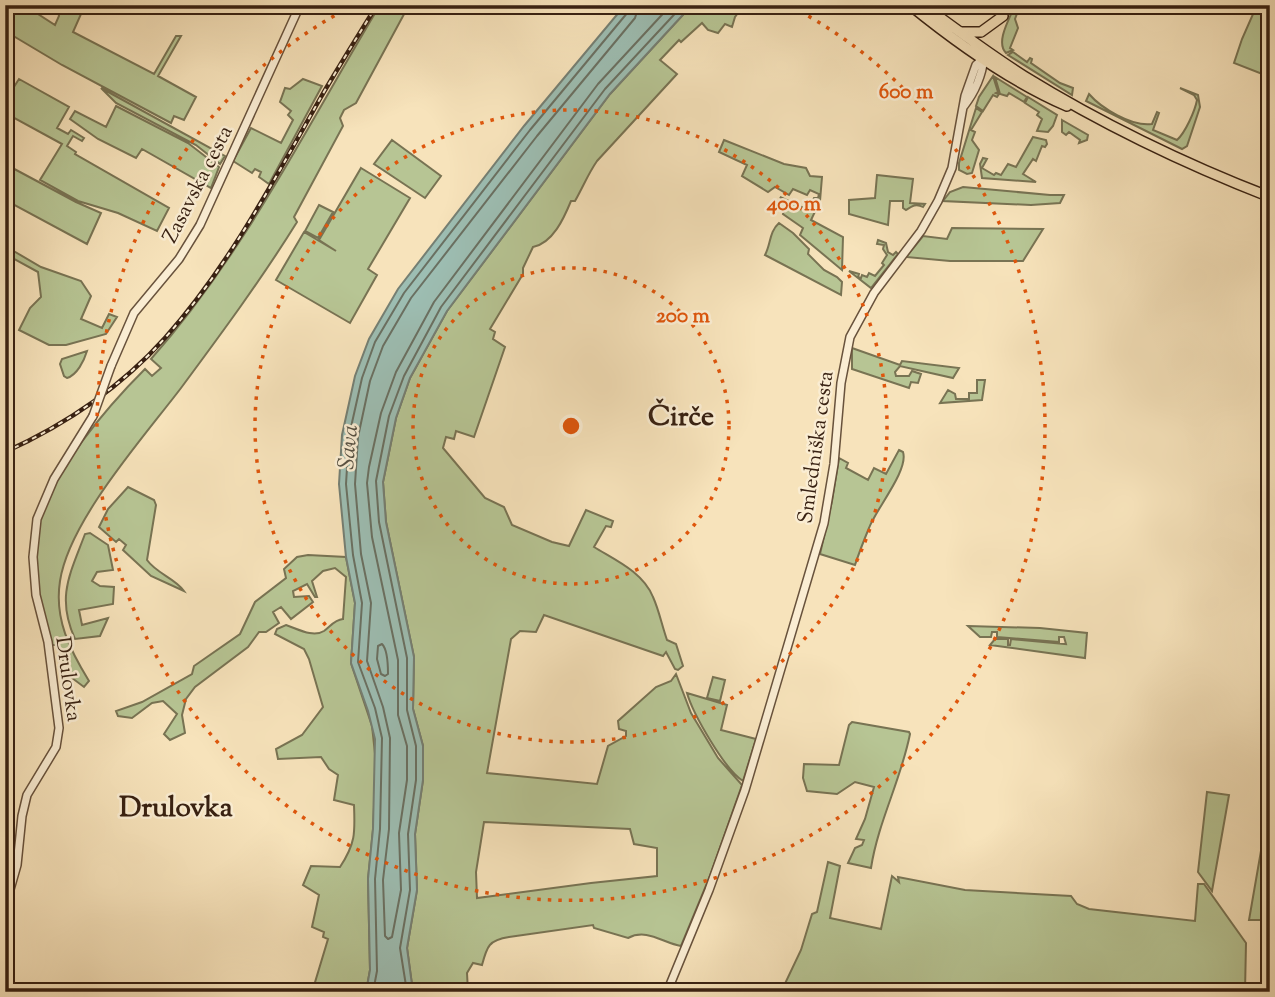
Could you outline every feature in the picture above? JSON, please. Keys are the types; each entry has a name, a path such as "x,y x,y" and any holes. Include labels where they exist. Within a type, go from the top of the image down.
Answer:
{"main road":[{"path":"910,5 1027,87 1108,128 1123,132"},
{"path":"923,5 1016,71 1123,132 1224,180 1270,197"},
{"path":"960,32 981,32 1003,16"}],"street":[{"name":"Zasavska cesta","path":"48,490 93,416 134,313 179,259 200,225 300,5"},
{"name":"Smledniška cesta","path":"667,992 709,890 750,774 824,523 834,464 841,383 850,338 874,293 921,231 938,201 952,167 964,107 971,98 984,58"},
{"name":"Drulovka","path":"5,907 13,886 27,795 56,747 60,728 48,642 38,605 33,571 37,519 48,490"}],"green space":[{"path":"5,5 24,5 55,25 59,16 57,5 85,5 73,32 154,74 176,36 181,36 158,76 196,97 184,120 174,116 171,123 62,65 5,31"},
{"path":"380,5 409,5 356,103 344,110 340,118 343,126 294,217 297,222 226,327 128,455 92,507 66,558 60,581 59,608 65,634 89,681 84,687 68,675 58,645 52,645 40,600 35,554 39,523 46,503 68,461 114,402 145,369 152,376 161,368 151,359 185,318 246,232"},
{"path":"692,5 744,5 735,17 732,27 725,24 718,33 708,30 702,23 681,42 679,40 660,60 677,74 597,161 552,235 533,247 523,274 490,329 495,332 493,339 505,347 474,437 456,431 454,439 446,437 443,448 485,498 504,507 512,525 552,542 569,546 586,510 613,521 611,527 606,526 594,547 643,580 657,607 667,640 676,644 683,666 675,669 666,652 663,656 544,615 536,632 520,631 511,639 487,773 597,784 608,746 626,736 626,731 619,729 618,721 656,687 671,681 676,674 691,713 718,758 742,785 710,876 681,946 648,935 628,938 594,928 593,925 509,937 490,945 482,965 473,963 467,973 468,992 413,992 407,948 417,890 415,834 423,780 423,746 413,709 414,657 386,522 383,482 396,418 410,378 447,311 610,94","holes":["484,822 630,829 634,844 657,848 657,876 477,898 476,872"]},
{"path":"1015,5 1020,5 1015,19 1018,28 1010,48 1013,50 1006,53 1002,43 1003,36"},
{"path":"1257,5 1270,5 1270,77 1234,63"},
{"path":"1013,52 1027,62 1032,59 1031,63 1060,83 1073,88 1072,95 1008,55"},
{"path":"993,76 998,92 996,93 999,94 997,97 993,95 983,111 976,106"},
{"path":"995,77 1027,97 1024,102 1009,93 1007,96 1000,94"},
{"path":"19,79 69,107 57,128 68,134 71,130 84,138 82,141 73,136 67,146 76,152 75,154 169,208 157,231 118,213 78,201 40,180 62,144 5,113 5,86 12,90"},
{"path":"303,79 322,86 269,184 259,177 261,172 255,169 252,173 233,161 251,128 281,143 293,120 288,115 291,111 280,102 285,88 290,89"},
{"path":"101,88 225,156 220,164 196,145 116,103"},
{"path":"1180,88 1198,95 1200,107 1187,146 1182,149 1086,101 1089,94 1101,105 1135,123 1152,124 1157,112 1159,113 1153,130 1177,140 1189,122 1197,100 1194,95"},
{"path":"1028,97 1057,115 1048,132 1037,131 1042,119 1037,115 1039,112 1025,103"},
{"path":"116,106 188,143 219,167 211,188 142,149 136,158 98,139 70,119 75,111 106,127"},
{"path":"976,108 982,112 971,130 975,132 972,140 979,150 972,173 967,174 959,170 959,163"},
{"path":"1062,120 1088,135 1087,140 1079,143 1080,140 1069,132 1066,135 1062,132"},
{"path":"1033,137 1046,140 1047,144 1042,146 1036,161 1033,159 1023,174 1036,182 982,178 980,164 983,158 987,159 982,168 994,175 1001,175 1008,164 1016,167"},
{"path":"392,140 441,176 425,198 374,164"},
{"path":"724,140 784,164 806,168 810,176 822,177 820,201 811,220 843,237 842,270 800,235 803,228 783,214 786,203 780,197 808,210 819,194 810,190 807,195 793,189 789,195 775,187 768,192 742,176 747,165 719,152"},
{"path":"5,164 101,213 87,244 5,200"},
{"path":"361,168 410,198 368,269 377,275 350,323 276,280 304,232 336,251 319,240"},
{"path":"877,175 913,179 910,203 925,204 923,207 916,205 906,210 903,208 903,201 890,201 888,225 849,214 849,200 875,198"},
{"path":"963,187 1064,195 1060,203 1031,205 943,201 950,192"},
{"path":"319,205 333,212 318,238 305,231"},
{"path":"779,223 809,249 808,254 824,270 842,282 841,295 765,255 773,230"},
{"path":"952,228 1043,229 1023,261 950,261 906,257 923,236 947,239"},
{"path":"878,240 886,243 888,252 898,254 871,288 849,271 859,274 858,277 861,278 862,275 867,277 869,273 875,276 884,265 882,263 887,255 883,249 884,245 877,244"},
{"path":"5,246 41,267 81,281 91,296 81,319 102,328 109,314 117,317 106,334 66,345 49,345 19,330 30,308 41,297 38,272 5,254"},
{"path":"852,348 900,365 902,361 959,368 953,378 900,366 895,372 896,376 909,376 912,371 921,374 918,383 911,382 909,388 852,369"},
{"path":"87,351 77,371 67,378 64,376 60,364 62,359"},
{"path":"977,380 985,380 982,400 940,403 948,390 955,394 956,399 969,399 969,393 977,393"},
{"path":"899,450 903,452 904,460 901,469 873,520 855,565 820,554 839,458 848,463 846,468 868,480 874,468 886,474"},
{"path":"128,487 154,500 156,505 147,560 184,591 151,576 123,550 126,545 119,539 116,542 99,527 108,509"},
{"path":"90,533 108,545 113,570 97,572 92,581 100,586 114,587 113,604 79,610 82,625 108,618 100,636 75,639 66,610 67,586 85,534"},
{"path":"297,557 346,557 355,603 351,663 372,726 376,763 368,879 370,970 366,992 320,992 313,989 328,939 323,937 324,932 312,927 319,895 303,885 311,866 340,867 353,837 354,805 334,800 338,775 329,769 321,757 278,759 276,749 302,735 323,707 304,649 275,634 277,629 286,625 315,634 343,619 346,577 335,568 323,571 312,581 317,597 307,584 293,591 294,597 309,596 313,602 291,619 281,607 273,612 279,623 266,632 259,632 248,647 195,687 186,699 182,715 185,733 170,740 164,734 177,714 163,701 152,703 132,718 118,716 116,711 142,702 192,674 194,666 240,634 255,602 286,578 284,569"},
{"path":"968,626 1040,628 1087,633 1085,658 990,645 995,639 1008,639 1008,645 1011,639 1066,644 1064,637 1059,637 1059,642 997,637 997,632 992,632 991,637 980,637"},
{"path":"713,677 725,680 720,701 707,698"},
{"path":"687,693 727,705 721,730 756,739 743,781 727,766 710,741"},
{"path":"852,722 910,734 871,868 848,863 855,848 862,845 864,840 856,839 874,787 855,782 837,794 807,791 803,778 804,764 839,765"},
{"path":"1207,792 1229,795 1212,891 1198,872"},
{"path":"1270,799 1270,920 1249,920"},
{"path":"828,862 840,866 830,918 881,929 892,876 899,882 898,877 965,890 1071,896 1077,904 1089,909 1195,921 1198,884 1204,884 1246,943 1245,992 869,992 845,985 842,992 781,992 801,950 812,914 817,912"}],"water":[{"name":"Sava","path":"625,5 692,5 610,94 447,311 410,378 396,418 383,482 386,522 414,657 413,709 423,746 423,780 415,834 417,890 407,948 413,992 366,992 370,970 368,879 373,829 375,739 351,663 355,603 346,557 339,484 342,435 355,376 369,339 398,289 524,126"}],"railway":[{"path":"5,452 49,430 91,403 130,373 165,338 210,282 230,252 377,5"}],"district":[{"name":"Čirče","path":"681,415"},
{"name":"Drulovka","path":"176,806"}]}
